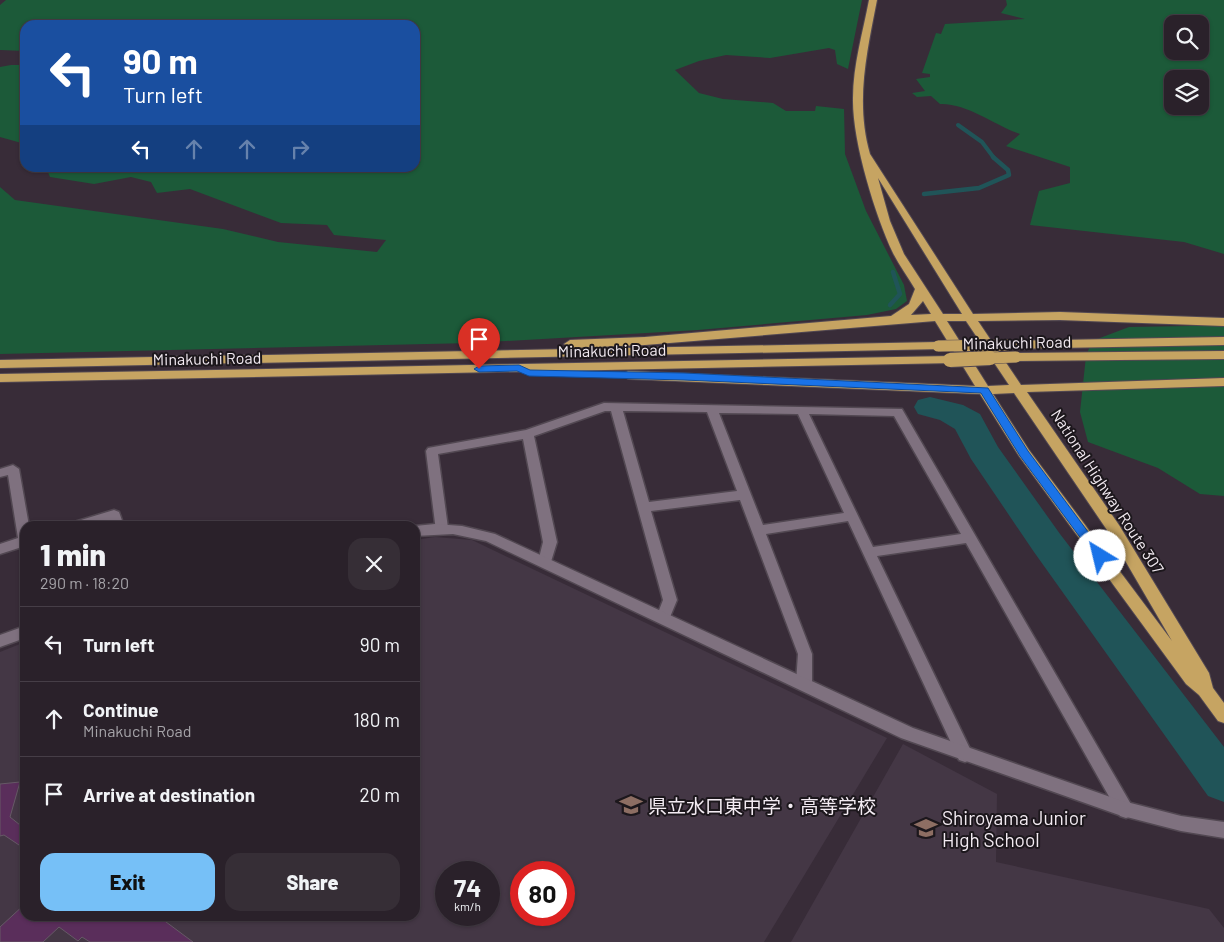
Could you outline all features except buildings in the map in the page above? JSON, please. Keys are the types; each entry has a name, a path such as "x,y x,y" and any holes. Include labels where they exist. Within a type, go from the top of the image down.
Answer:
{"highway":[{"name":"National Highway Route 307","path":"873,0 865,34 857,98 860,132 868,156 870,176 885,221 899,254 1024,453 1192,679 1205,690 1224,716"},
{"path":"868,156 873,160 970,317"},
{"path":"885,320 912,309 919,300 921,288"},
{"path":"495,355 514,348 645,341 885,320 1060,316 1224,322"},
{"name":"National Highway Route 307","path":"970,317 1114,529 1203,678 1205,690"},
{"name":"Minakuchi Road","path":"0,364 1224,341"},
{"name":"Minakuchi Road","path":"0,378 950,360 1016,357 1224,355"},
{"path":"519,368 529,373 694,377 984,390 1224,382"}],"street":[{"path":"441,528 432,451 528,434 604,407 898,412 1126,811"},
{"path":"616,407 670,600 663,618"},
{"path":"712,410 805,654 804,683"},
{"path":"802,411 965,755"},
{"path":"528,434 550,542 544,562"},
{"path":"0,473 12,469 21,521"},
{"path":"644,507 743,495"},
{"path":"93,521 114,515 116,521"},
{"path":"757,530 852,516"},
{"path":"420,530 441,528 463,529 490,537 907,733 965,755 1126,811 1189,827 1224,830"},
{"path":"869,552 970,538"},
{"path":"0,549 20,543"},
{"path":"0,641 20,634"}],"shaded area":[{"name":"県立水口東中学・高等学校","path":"435,537 472,540 887,738 764,942 0,942 0,652 20,644 20,921 420,921 420,539"},
{"name":"Shiroyama Junior High School","path":"903,744 997,794 996,862 1209,909 1224,928 1224,942 791,942"}],"green space":[{"path":"6,0 862,0 848,69 837,64 835,50 829,48 770,58 726,55 699,61 675,70 699,93 723,99 773,103 786,111 815,111 816,106 844,109 845,154 866,211 904,285 907,301 896,309 867,315 698,330 471,343 0,354 0,187 15,200 223,229 278,242 377,252 386,240 334,235 327,225 281,223 190,189 157,193 151,182 131,177 94,184 50,177 48,172 420,172 420,20 20,20 20,51 0,50 0,5"},
{"path":"1006,0 1224,0 1224,254 1184,242 1030,225 1039,191 1070,183 1070,167 1006,146 1020,134 980,115 960,107 940,104 931,96 917,97 912,93 925,91 916,79 930,77 930,74 922,73 936,33 941,34 945,24 1025,19 1001,13 1007,5"},
{"path":"20,65 20,143 0,137 0,67"},
{"path":"1224,320 1224,496 1200,494 1158,468 1088,442 1080,412 1086,356 1092,341 1129,327 1189,326"}],"waterway":[{"path":"958,125 982,142 994,158"},
{"path":"924,194 979,188 1009,175 1008,170 994,158"},
{"path":"890,305 900,294 893,272"},
{"path":"930,407 951,412 968,422 983,451 1047,543 1224,782"}],"place":[{"name":"県立水口東中学・高等学校","path":"631,805"},
{"name":"Shiroyama Junior High School","path":"926,828"}],"route":[{"path":"479,369 519,368 529,373 684,376 984,390 1024,453 1100,556"}]}
